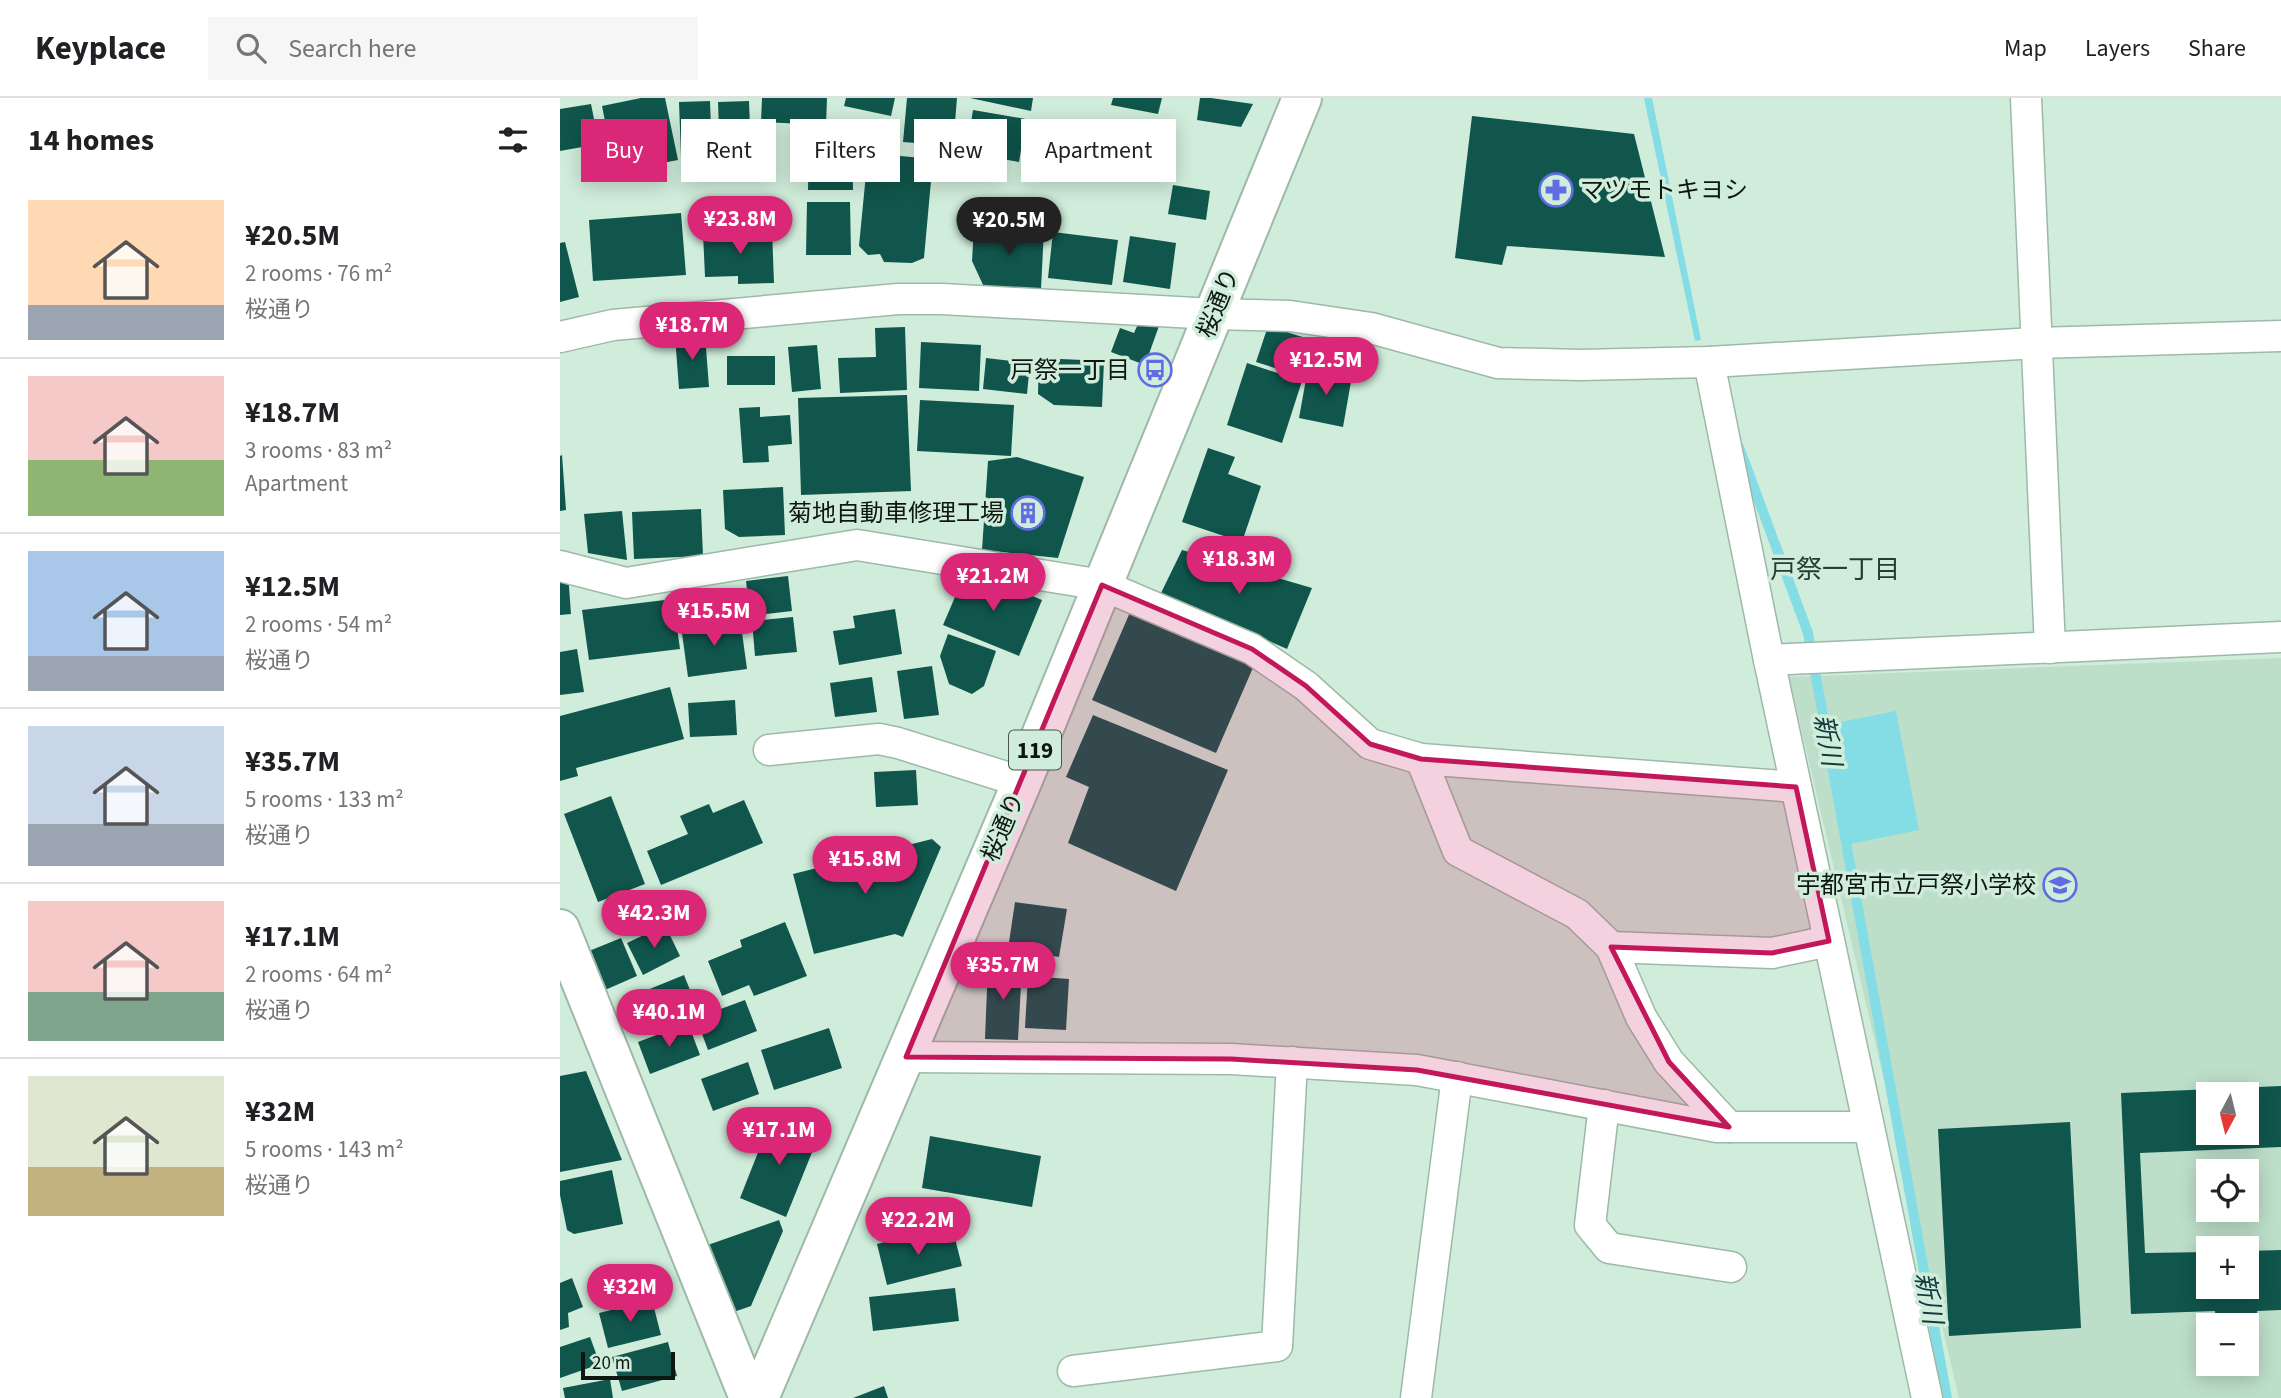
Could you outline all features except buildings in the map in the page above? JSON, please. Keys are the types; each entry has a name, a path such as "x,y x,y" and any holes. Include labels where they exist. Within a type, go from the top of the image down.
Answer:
{"main road":[{"name":"桜通り","path":"759,1398 1022,782 1213,314 1296,99"},
{"path":"560,929 749,1398"}],"street":[{"path":"2026,98 2050,648"},
{"path":"560,337 613,325 898,299 1290,316 1371,328 1499,363 1581,365 1709,362 2036,343 2281,336"},
{"path":"1709,362 1769,660 1927,1398"},
{"path":"560,566 626,583 857,545 1102,585 1252,649 1306,686 1370,744 1421,760 1796,787"},
{"path":"1769,660 2281,637"},
{"path":"769,750 879,739 1022,782"},
{"path":"1421,760 1458,851 1577,914 1611,947 1641,1017 1669,1062 1729,1127"},
{"path":"1611,947 1772,953 1829,941"},
{"path":"906,1057 1231,1059 1417,1070 1717,1127 1868,1127"},
{"path":"1073,1371 1278,1346 1292,1062"},
{"path":"1416,1398 1457,1077"},
{"path":"1604,1105 1590,1225 1609,1248 1731,1267"}],"highlighted area":[{"path":"1102,585 1252,649 1306,686 1370,744 1421,759 1796,787 1829,941 1772,953 1611,947 1669,1062 1729,1127 1417,1070 1231,1059 906,1057"}],"shaded area":[{"name":"宇都宮市立戸祭小学校","path":"2281,658 2281,1398 1959,1398 1789,677"}],"water":[{"path":"1644,98 1652,98 1701,340 1695,341"},
{"path":"1896,711 1919,830 1850,844 1826,725"}],"waterway":[{"name":"新川","path":"1739,447 1808,633 1947,1398"}],"place":[{"name":"マツモトキヨシ","path":"1556,190"},
{"name":"戸祭一丁目","path":"1155,370"},
{"name":"菊地自動車修理工場","path":"1028,513"},
{"name":"宇都宮市立戸祭小学校","path":"2060,885"}],"district":[{"name":"戸祭一丁目","path":"1835,569"}]}
